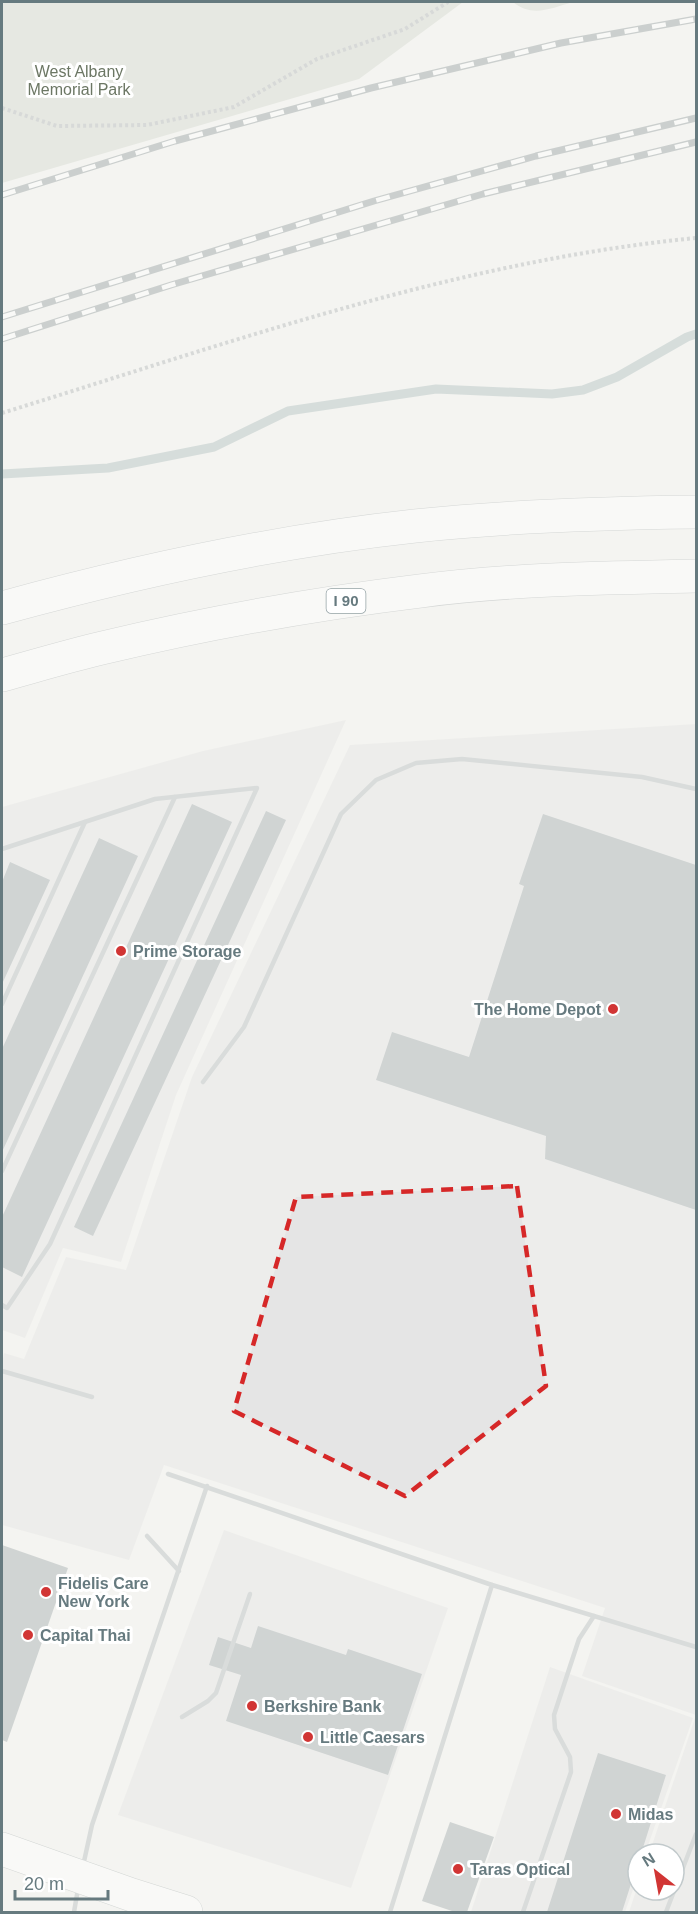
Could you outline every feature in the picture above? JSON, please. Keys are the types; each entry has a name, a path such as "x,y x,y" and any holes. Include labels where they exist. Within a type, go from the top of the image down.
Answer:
{"main road":[{"path":"2,608 85,585 194,561 403,528 524,517 696,512"},
{"name":"I 90","path":"2,675 100,648 206,625 421,590 696,576"},
{"path":"2,1849 186,1912"}],"lane":[{"path":"203,1082 244,1027 340,814 376,780 416,763 462,759 642,777 696,789"},
{"path":"2,849 155,799 256,788 50,1244 7,1308 2,1305"},
{"path":"2,1171 175,797"},
{"path":"2,1004 85,822"},
{"path":"2,1371 92,1397"},
{"path":"168,1474 492,1585 696,1647"},
{"path":"74,1912 92,1825 207,1486"},
{"path":"147,1536 178,1571"},
{"path":"390,1912 492,1585"},
{"path":"182,1717 216,1694 250,1594"},
{"path":"523,1912 571,1772 570,1757 555,1730 554,1715 579,1639 594,1616"},
{"path":"666,1912 696,1834"}],"path":[{"path":"2,108 57,126 147,125 234,107 317,59 405,29 448,2"},
{"path":"2,413 300,321 473,274 657,242 696,238"}],"highlighted area":[{"path":"517,1186 546,1386 405,1496 234,1411 296,1197"}],"shaded area":[{"name":"Prime Storage","path":"346,720 176,1095 121,1262 63,1248 25,1338 2,1330 2,807 203,751"},
{"path":"696,724 696,1715 582,1676 605,1608 164,1465 129,1560 2,1525 2,1363 4,1353 24,1359 66,1257 126,1270 192,1077 350,745"},
{"path":"224,1530 448,1608 351,1888 118,1815"},
{"path":"550,1667 693,1718 649,1842 626,1842 626,1902 629,1902 625,1912 471,1912"},
{"path":"696,1715 696,1912 629,1912 632,1902 686,1902 686,1842 653,1842"}],"green space":[{"name":"West Albany Memorial Park","path":"2,2 463,2 359,79 2,183"},
{"path":"513,2 573,2 535,11 527,10"}],"building":[{"path":"192,804 232,822 22,1277 2,1267 2,1217"},
{"path":"266,811 286,820 93,1236 74,1227"},
{"name":"The Home Depot","path":"543,814 696,865 696,1210 545,1159 546,1136 376,1080 392,1032 469,1057 524,886 519,884"},
{"path":"99,838 138,856 2,1152 2,1049"},
{"path":"10,862 50,880 2,984 2,882"},
{"path":"2,1545 68,1568 7,1742 2,1740"},
{"path":"258,1626 346,1655 348,1649 422,1674 388,1775 226,1721 241,1675 209,1665 218,1637 251,1648"},
{"name":"Midas","path":"598,1753 666,1775 645,1842 626,1842 626,1900 622,1912 547,1912"},
{"name":"Taras Optical","path":"450,1822 494,1837 467,1912 455,1912 422,1901"}],"waterway":[{"path":"2,474 108,468 214,447 288,411 436,389 552,394 583,390 617,377 696,334"}],"railway":[{"path":"2,195 175,141 371,88 561,43 696,19"},
{"path":"2,317 374,201 536,156 696,118"},
{"path":"2,339 171,285 483,194 696,142"}],"place":[{"name":"Prime Storage","path":"121,951"},
{"name":"The Home Depot","path":"613,1009"},
{"name":"Fidelis Care New York","path":"46,1592"},
{"name":"Capital Thai","path":"28,1635"},
{"name":"Berkshire Bank","path":"252,1706"},
{"name":"Little Caesars","path":"308,1737"},
{"name":"Midas","path":"616,1814"},
{"name":"Taras Optical","path":"458,1869"}]}
